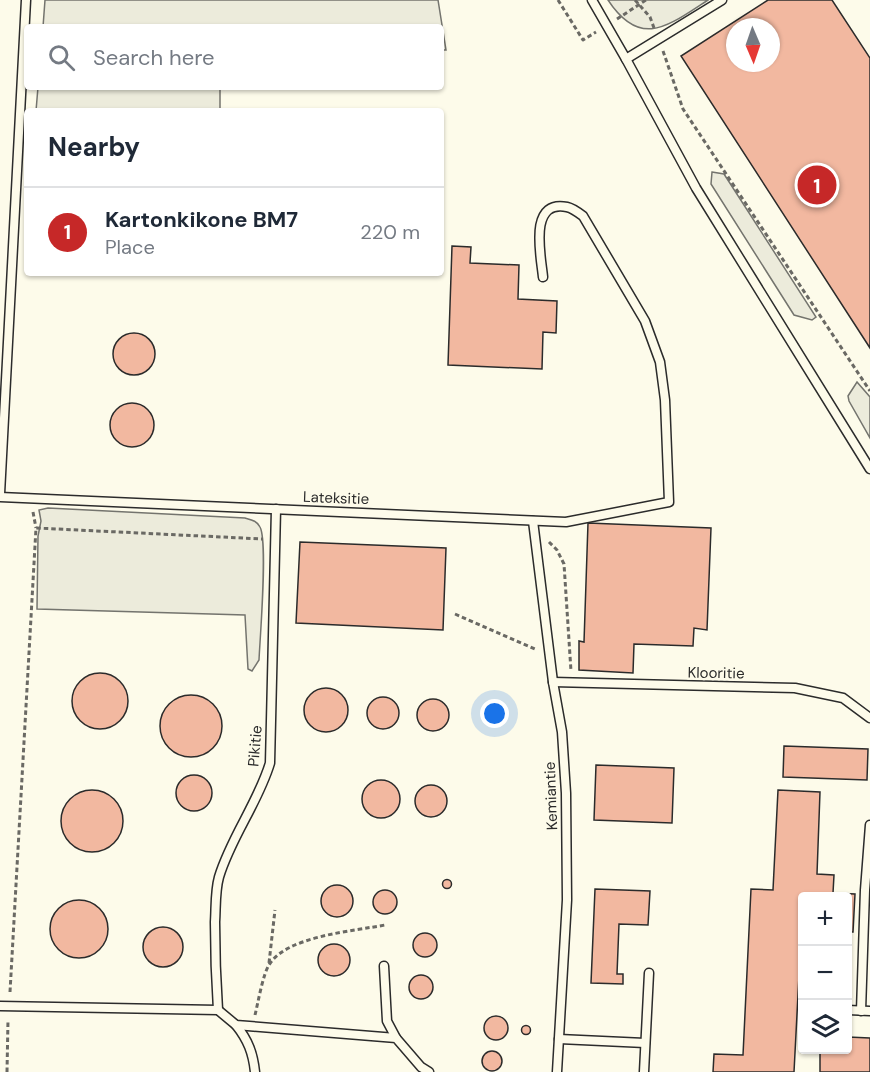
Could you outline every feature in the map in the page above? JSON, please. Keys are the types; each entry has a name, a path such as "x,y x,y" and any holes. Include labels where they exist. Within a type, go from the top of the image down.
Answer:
{"lane":[{"path":"25,24 26,0"},
{"path":"592,0 696,188 870,469"},
{"path":"626,59 722,0"},
{"path":"0,496 24,38"},
{"name":"Lateksitie","path":"0,496 566,522 669,502 665,400 660,362 645,321 583,216 567,207 551,208 538,226 543,277"},
{"name":"Pikitie","path":"218,1010 215,970 218,879 227,856 264,784 270,763 276,509"},
{"name":"Kemiantie","path":"533,521 553,682 562,732 566,793 567,900 557,1072"},
{"name":"Klooritie","path":"553,682 795,688 843,698 870,718"},
{"path":"865,1011 865,890 870,825"},
{"path":"384,966 387,1021 396,1038 421,1067 429,1072"},
{"path":"644,1072 649,973"},
{"path":"4,1005 218,1010 236,1025 247,1039 255,1072"},
{"path":"236,1025 396,1038"},
{"path":"559,1039 645,1043"}],"path":[{"path":"635,0 650,17 683,110 870,391"},
{"path":"7,1072 4,1005 36,528 261,540 275,534"},
{"path":"535,535 548,540 557,550 564,564 570,669 573,683"},
{"path":"455,614 559,660 570,669"},
{"path":"252,1025 268,965 275,910"},
{"path":"268,965 284,951 309,939 385,925"}],"shaded area":[{"path":"45,0 438,0 442,24 43,24"},
{"path":"608,0 708,0 668,24 644,29 632,25"},
{"path":"38,90 220,90 220,108 36,108"},
{"path":"712,172 724,174 816,317 812,320 794,315 711,184"},
{"path":"857,382 870,397 870,438 849,401 848,396"},
{"path":"48,508 245,518 256,522 260,527 263,551 262,612 259,660 252,671 248,669 245,615 37,609 38,536 41,521 39,510"}],"building":[{"path":"768,0 832,0 870,58 870,348 681,56 726,27 726,72 780,72 780,18 740,18"},
{"path":"452,246 471,247 470,263 519,265 518,299 557,301 556,333 543,332 542,369 448,365"},
{"path":"134,333 142,334 149,339 154,346 154,362 149,369 142,374 134,375 126,374 119,369 114,362 113,354 114,346 119,339 126,334"},
{"path":"132,403 148,409 154,425 148,441 132,447 116,441 110,425 116,409"},
{"path":"588,523 711,528 707,630 694,628 693,646 634,644 633,673 579,670 579,641 584,642"},
{"path":"300,542 446,548 443,630 296,623"},
{"path":"95,673 105,673 120,681 126,690 128,701 126,712 120,721 105,729 95,729 84,724 77,717 72,706 72,696 77,685 84,678"},
{"path":"326,688 341,695 348,710 341,725 326,732 311,725 304,710 311,695"},
{"path":"185,695 197,695 213,704 220,714 222,726 220,738 213,748 197,757 185,757 174,752 165,743 160,732 160,720 165,709 174,700"},
{"path":"383,697 394,702 399,713 394,724 383,729 372,724 367,713 372,702"},
{"path":"433,699 444,704 449,715 444,726 433,731 422,726 417,715 422,704"},
{"path":"784,746 868,749 867,780 783,777"},
{"path":"596,765 674,768 672,823 594,820"},
{"path":"194,775 207,780 212,793 207,806 194,811 181,806 176,793 181,780"},
{"path":"381,780 388,781 394,786 399,792 399,806 394,812 388,817 381,818 374,817 368,812 363,806 362,799 363,792 368,786 374,781"},
{"path":"431,785 442,790 447,801 442,812 431,817 420,812 415,801 420,790"},
{"path":"86,790 98,790 114,799 121,809 123,821 121,833 114,843 98,852 86,852 75,847 66,838 61,827 61,815 66,804 75,795"},
{"path":"778,790 820,792 817,874 834,875 833,892 798,892 798,995 794,1072 713,1072 714,1054 743,1055 751,889 773,890"},
{"path":"447,880 451,884 447,888 443,884"},
{"path":"337,885 349,889 353,901 349,913 337,917 325,913 321,901 325,889"},
{"path":"595,889 650,891 648,925 619,924 617,974 623,974 623,984 591,983"},
{"path":"385,890 390,891 396,897 396,907 390,913 385,914 380,913 374,907 373,902 374,897 380,891"},
{"path":"852,894 855,894 852,932"},
{"path":"79,900 90,902 103,913 108,929 106,940 95,953 79,958 68,956 55,945 50,929 52,918 63,905"},
{"path":"163,927 177,933 183,947 177,961 163,967 149,961 143,947 149,933"},
{"path":"425,933 430,934 436,940 436,950 430,956 425,957 420,956 414,950 413,945 414,940 420,934"},
{"path":"334,944 346,948 350,960 346,972 334,976 322,972 318,960 322,948"},
{"path":"421,975 426,976 432,982 432,992 426,998 421,999 416,998 410,992 409,987 410,982 416,976"},
{"path":"491,1016 501,1016 508,1023 508,1033 501,1040 491,1040 484,1033 484,1023"},
{"path":"526,1025 531,1030 526,1035 521,1030"},
{"path":"852,1037 870,1038 870,1072 820,1072 820,1054 852,1054"},
{"path":"492,1051 499,1054 502,1061 499,1068 492,1071 485,1068 482,1061 485,1054"}],"place":[{"name":"Kartonkikone BM7","path":"817,185"}]}
